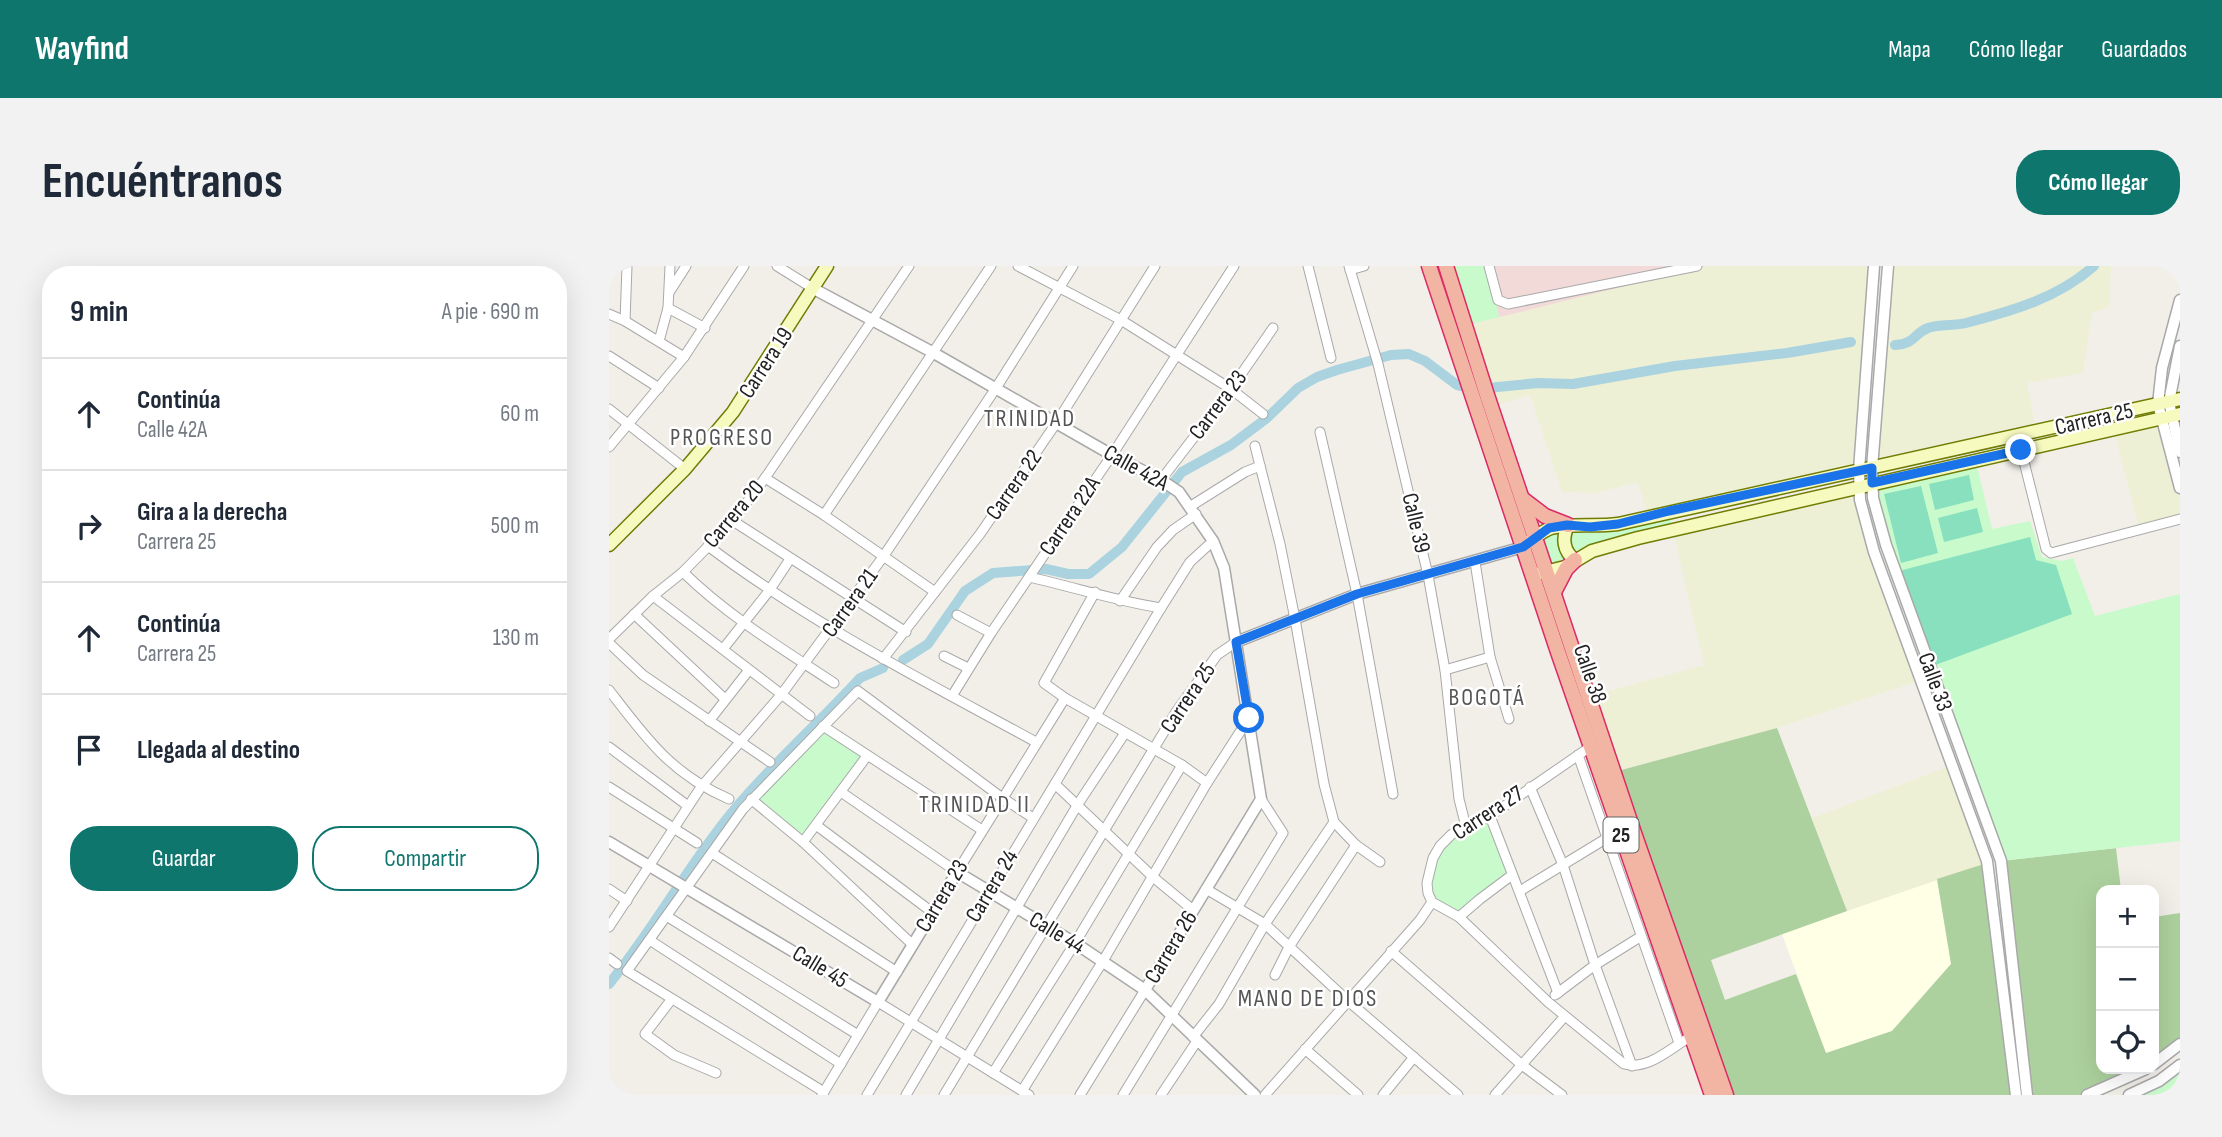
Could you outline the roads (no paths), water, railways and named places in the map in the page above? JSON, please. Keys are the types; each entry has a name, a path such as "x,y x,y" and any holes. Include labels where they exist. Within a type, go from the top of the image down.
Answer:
{"highway":[{"name":"Calle 38","path":"1429,266 1474,378"},
{"name":"Calle 38","path":"1446,267 1474,378 1523,547 1554,592 1634,833 1726,1095"},
{"name":"Calle 38","path":"1480,398 1536,538 1539,573 1584,751 1640,894 1712,1095"},
{"path":"1522,498 1545,516 1568,525"},
{"path":"1554,592 1566,569 1575,560"}],"main road":[{"name":"Carrera 19","path":"609,545 685,469 733,412 827,266"},
{"name":"Carrera 25","path":"1523,547 1549,528 1618,524 2169,402"},
{"name":"Carrera 25","path":"1539,573 1565,567 1592,551 1629,540 2170,416"},
{"path":"1568,525 1564,537 1565,545 1575,560"}],"street":[{"path":"625,321 627,266"},
{"path":"659,341 668,308 670,266"},
{"path":"669,293 686,266"},
{"path":"609,447 684,357 744,266"},
{"name":"Calle 42A","path":"776,266 1112,455 1164,481 1179,492 1194,510 1213,541 1224,568 1261,799 1283,833 1237,907"},
{"name":"Carrera 20","path":"609,641 733,521 909,266"},
{"path":"824,515 992,266"},
{"path":"1018,266 1121,320 1231,389 1263,414"},
{"name":"Carrera 21","path":"609,927 701,787 781,695 855,597 996,388 1073,266"},
{"name":"Carrera 22","path":"883,659 907,632 980,534 1057,422 1155,266"},
{"name":"Carrera 22A","path":"952,696 1234,266"},
{"path":"1308,266 1331,359"},
{"path":"1350,268 1364,266"},
{"path":"1489,266 1498,300 1508,304 1697,266"},
{"name":"Calle 33","path":"1874,266 1863,516 1950,766 1987,863 2016,1095"},
{"name":"Calle 33","path":"1866,469 1888,266"},
{"name":"Calle 39","path":"1350,268 1376,359 1428,575 1445,670 1459,799 1466,827"},
{"path":"2180,300 2162,368 2180,488"},
{"path":"668,308 705,328"},
{"path":"609,314 684,357"},
{"name":"Carrera 23","path":"1164,481 1273,328"},
{"path":"2169,402 2180,346"},
{"path":"609,356 659,388"},
{"path":"609,409 685,469"},
{"path":"2170,416 2180,452"},
{"path":"1320,432 1357,594 1393,794"},
{"path":"1255,446 1280,544 1324,783 1334,822 1356,845 1380,862"},
{"path":"2021,450 2046,549 2051,553 2180,519"},
{"path":"1120,601 1157,547 1173,530 1194,510 1245,472 1260,466"},
{"path":"765,478 824,515 935,592"},
{"name":"Calle 33","path":"1866,485 2001,861 2027,1095"},
{"path":"733,521 907,632"},
{"name":"Carrera 24","path":"867,1095 1161,608 1190,562 1213,541"},
{"path":"708,546 769,591 883,659 1036,742"},
{"name":"Carrera 25","path":"944,1095 1103,829 1176,712 1217,655 1236,642 1357,594 1523,547"},
{"path":"723,649 769,591 790,559"},
{"path":"1475,562 1490,657 1509,719"},
{"path":"683,572 744,624 834,683"},
{"path":"1030,576 1120,601 1161,608"},
{"path":"1095,592 1044,681 1046,685 1096,717 1182,765 1207,783"},
{"path":"653,596 810,716"},
{"path":"634,614 725,699"},
{"path":"957,615 991,633"},
{"path":"609,641 643,675 771,762"},
{"path":"944,656 968,668"},
{"path":"1445,670 1490,657"},
{"path":"709,721 749,670"},
{"path":"609,690 651,743 701,787 729,799"},
{"path":"823,1094 627,971 668,916 680,885 712,853 751,799 858,691 1033,818"},
{"name":"Carrera 23","path":"823,1094 1001,797 1065,698"},
{"path":"1026,1093 1207,783 1249,718"},
{"path":"823,726 982,830"},
{"path":"905,1095 1078,804 1125,733"},
{"path":"609,747 688,806"},
{"path":"1584,751 1607,838 1679,1043"},
{"name":"Carrera 27","path":"1432,902 1427,883 1433,858 1452,834 1490,816 1584,751"},
{"path":"803,842 867,756"},
{"path":"1950,766 1964,762"},
{"path":"993,1073 1182,765"},
{"path":"1055,783 1153,877 1193,910"},
{"path":"609,787 697,843"},
{"path":"1530,787 1563,865 1595,965 1632,1066"},
{"name":"Calle 44","path":"841,792 957,872 1075,943 1145,990 1255,1095"},
{"path":"751,799 803,842 913,945"},
{"name":"Carrera 26","path":"1080,1095 1261,799"},
{"path":"1490,816 1558,993"},
{"path":"1161,1095 1219,1004 1265,924 1334,822"},
{"path":"816,825 933,912"},
{"path":"1520,891 1607,838"},
{"name":"Calle 45","path":"609,842 879,1002 1026,1093"},
{"path":"1275,975 1289,947 1356,845"},
{"path":"712,853 897,972"},
{"path":"1459,917 1512,875"},
{"path":"609,889 627,901"},
{"path":"1206,889 1265,924 1347,1000 1458,1095"},
{"path":"1265,1095 1432,902 1459,917 1548,1002 1616,1058 1632,1066 1646,1064 1692,1036"},
{"path":"1123,1095 1237,907"},
{"path":"668,916 858,1035"},
{"path":"1548,1002 1595,965 1640,937"},
{"path":"651,941 841,1064"},
{"path":"1391,951 1522,1065 1562,1095"},
{"path":"671,1000 645,1034 674,1055 716,1073"},
{"path":"1495,1095 1565,1016"},
{"path":"2159,1060 2180,1044"},
{"path":"1305,1049 1359,1095"},
{"path":"1383,1095 1414,1057"},
{"path":"2129,1095 2159,1080 2180,1065"},
{"path":"2087,1095 2135,1074"}],"waterway":[{"path":"1895,345 1910,341 1928,328 1966,323 2034,302 2065,287 2094,266"},
{"path":"903,660 928,644 965,591 993,573 1046,569 1068,574 1089,574 1122,547 1182,472 1231,445 1267,418 1298,388 1337,370 1391,355 1409,354 1425,361 1457,385 1477,389 1538,383 1573,384 1675,366 1787,353 1851,342"},
{"path":"609,984 717,831 749,793 860,678 883,668"}],"district":[{"name":"TRINIDAD","path":"1030,418"},
{"name":"PROGRESO","path":"722,437"},
{"name":"BOGOTÁ","path":"1487,697"},
{"name":"TRINIDAD II","path":"975,804"},
{"name":"MANO DE DIOS","path":"1308,998"}]}
